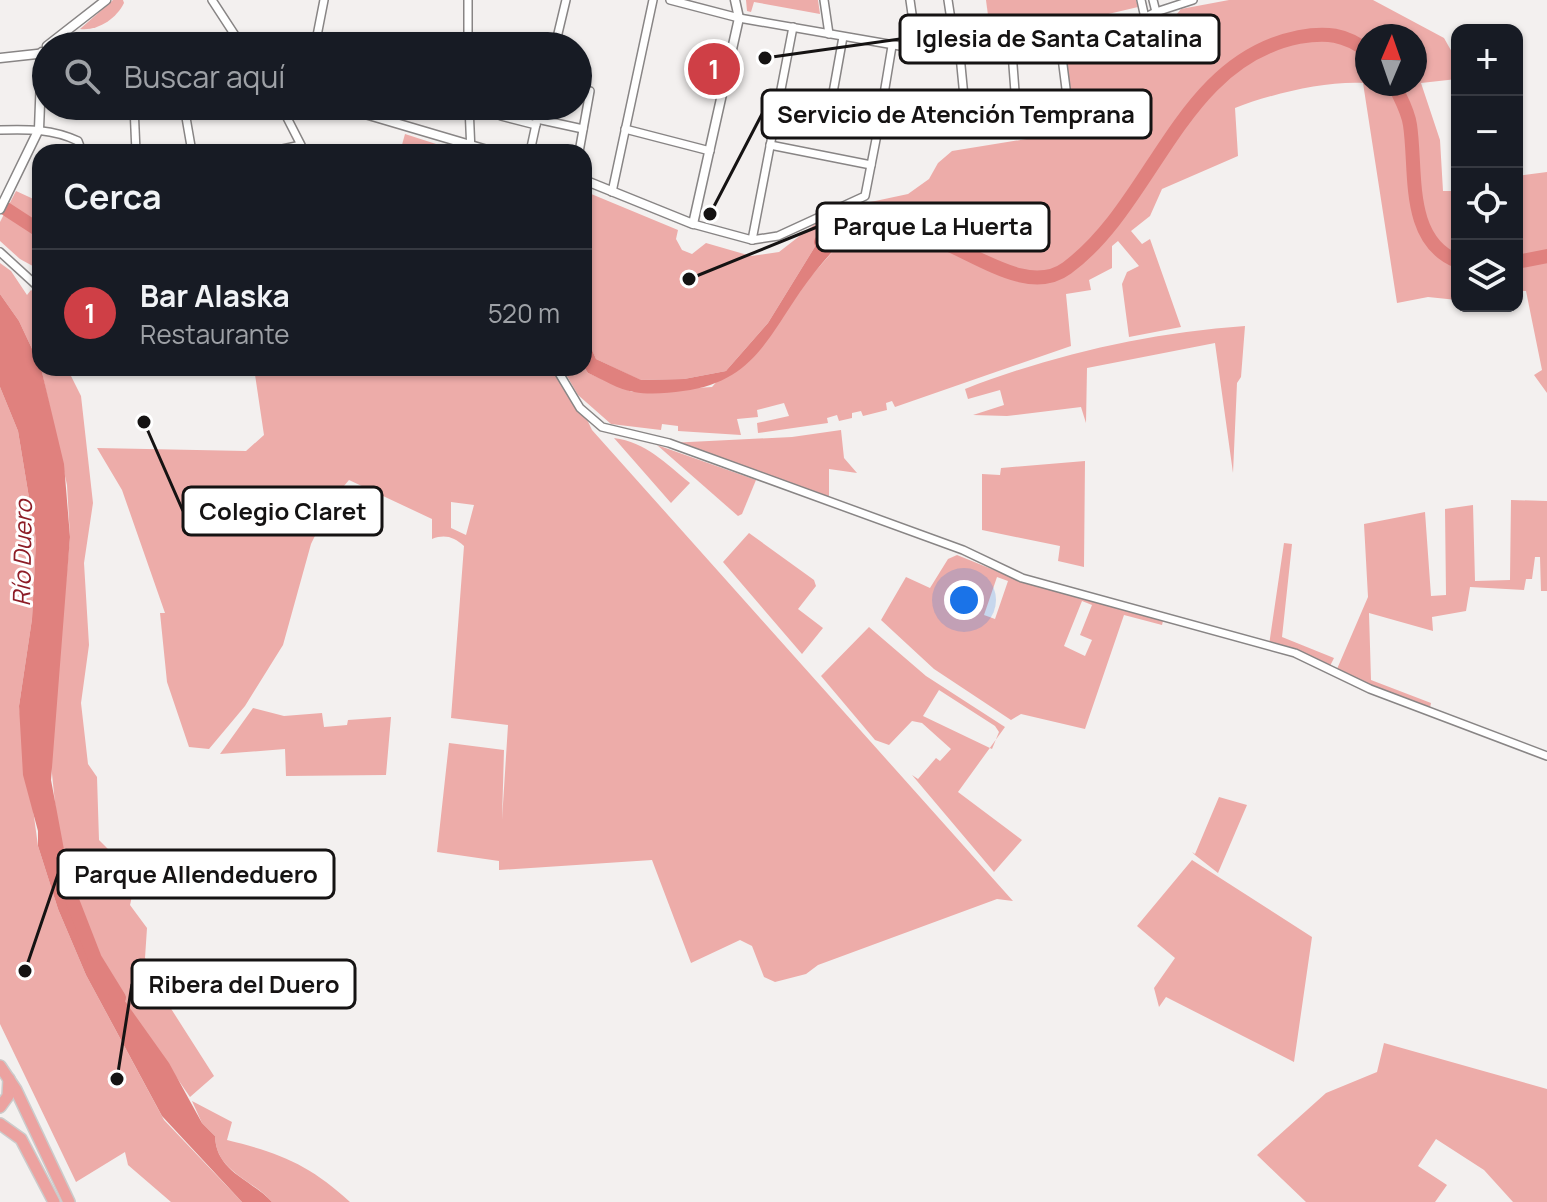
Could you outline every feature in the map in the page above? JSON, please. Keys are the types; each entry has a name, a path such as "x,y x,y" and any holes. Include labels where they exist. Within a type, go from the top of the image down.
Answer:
{"highway":[{"path":"0,1107 8,1096 3,1068"},
{"path":"3,1068 69,1202"},
{"path":"0,1124 21,1139 54,1202"}],"street":[{"path":"67,32 106,0"},
{"path":"212,0 233,32"},
{"path":"318,32 324,0"},
{"path":"468,0 468,32"},
{"path":"558,32 566,0"},
{"path":"612,192 653,0"},
{"path":"670,0 739,18 917,49 1126,27 1156,12 1189,1"},
{"path":"693,224 739,18 735,0"},
{"path":"824,0 829,34"},
{"path":"910,0 917,49"},
{"path":"948,0 967,128"},
{"path":"1141,0 1145,18"},
{"path":"1153,0 1156,12"},
{"path":"752,240 793,27"},
{"path":"777,105 879,124 967,128 1069,112 1059,34"},
{"path":"829,115 843,37"},
{"path":"1011,39 1017,118"},
{"path":"592,183 693,224 752,240 778,236 865,196 892,46"},
{"path":"0,58 32,52"},
{"path":"0,209 39,129 40,120"},
{"path":"135,120 136,144"},
{"path":"186,120 191,144"},
{"path":"290,120 301,144"},
{"path":"380,120 453,144"},
{"path":"470,120 471,144"},
{"path":"524,120 583,129"},
{"path":"580,144 585,120"},
{"path":"532,144 536,122"},
{"path":"0,130 39,129 78,141 79,144"},
{"path":"625,129 710,151"},
{"path":"770,143 871,163"},
{"path":"0,252 32,281"},
{"path":"561,376 580,408 602,427 669,443 963,550 1022,578 1295,653 1370,689 1547,756"}],"shaded area":[{"path":"113,0 123,0 124,3 111,19 100,26 80,29"},
{"path":"746,0 818,0 820,14 754,2 751,12 747,11"},
{"path":"986,0 1136,0 1138,7 1066,24 990,31"},
{"path":"1229,0 1373,0 1418,24 1355,24 1355,83 1281,93 1235,108 1238,156 1162,189 1150,216 1131,231 1142,244 1150,239 1181,327 1129,337 1122,284 1127,272 1139,266 1118,241 1112,246 1112,268 1089,280 1091,290 1066,294 1071,346 895,407 892,401 886,403 887,410 863,416 861,411 852,413 852,418 839,421 837,415 827,418 828,423 758,433 757,423 789,416 784,403 757,410 758,417 737,419 741,435 678,431 678,426 662,424 661,430 611,424 578,395 567,376 592,375 632,392 712,387 852,230 816,245 768,323 726,371 684,379 640,380 596,359 592,350 592,194 678,230 676,239 682,250 692,254 706,243 751,256 779,252 833,210 908,194 929,179 938,163 952,151 1045,136 1083,120 1066,88 1066,43 1151,35 1166,27 1181,9"},
{"path":"1427,29 1444,38 1451,50 1451,80 1427,82"},
{"path":"1365,96 1425,96 1440,140 1443,191 1451,191 1451,299 1428,297 1397,303"},
{"path":"405,134 436,144 402,144"},
{"path":"1547,172 1547,393 1534,375 1542,370 1526,291 1523,291 1523,175"},
{"path":"16,191 32,198 32,266 0,241 0,222"},
{"path":"851,228 853,230 806,284 754,357 725,379 683,391 640,393 592,375 592,350 596,359 641,380 684,379 726,371 768,323 816,245"},
{"path":"0,263 11,271 27,295 32,291 32,349 19,321 0,294"},
{"name":"Río Duero","path":"0,294 19,321 32,349 32,376 43,376 64,464 70,537 51,780 74,903 95,959 169,1063 202,1123 215,1136 221,1158 272,1202 242,1202 162,1116 86,975 58,909 38,846 38,831 23,775 19,706 32,619 36,540 18,431 0,387"},
{"path":"1245,326 1241,377 1237,383 1233,473 1215,343 1087,368 1086,423 1081,407 1007,416 973,415 1004,405 1000,390 968,399 965,389 1033,365 1102,347 1173,334"},
{"path":"43,376 71,376 81,396 93,503 84,563 89,645 81,703 88,764 97,777 99,840 129,877 130,905 147,928 145,958 159,977 154,982 214,1076 190,1097 95,959 74,903 56,813 50,754 70,537 67,485"},
{"path":"255,376 566,376 592,430 1013,901 997,899 818,965 806,974 775,982 764,977 752,946 740,940 691,963 652,860 499,870 499,861 437,852 449,743 504,750 502,820 508,725 451,718 464,546 449,537 432,539 432,519 349,480 333,499 311,544 283,645 245,706 209,749 189,747 167,682 160,613 165,613 122,490 97,448 246,451 264,435","holes":["451,502 474,505 466,535 451,528"]},
{"path":"0,387 18,431 36,540 32,619 19,706 38,846 58,909 86,975 164,1120 242,1202 171,1202 128,1165 125,1152 76,1182 0,1024"},
{"path":"841,430 844,458 857,473 829,469 829,502 669,443 792,437"},
{"path":"614,438 646,449 690,483 671,503"},
{"path":"657,445 756,480 742,514 738,516"},
{"path":"1085,461 1084,567 1058,561 1060,546 982,530 982,474 1000,475 1001,468"},
{"path":"1511,500 1547,501 1547,591 1541,591 1540,557 1535,557 1532,579 1526,579 1524,590 1470,587 1466,611 1432,617 1433,631 1369,613 1371,680 1431,703 1430,708 1371,687 1337,669 1368,597 1364,524 1425,512 1431,596 1446,595 1445,509 1473,505 1475,581 1510,580"},
{"path":"749,533 814,580 816,586 798,609 823,628 802,654 723,562"},
{"path":"1284,543 1292,544 1282,637 1334,658 1330,666 1295,651 1269,645"},
{"path":"957,555 1021,581 1163,621 1162,625 1124,615 1085,729 1021,714 1011,720 934,669 881,620 906,577 930,588 948,559","holes":["997,577 1008,581 995,619 984,615","1082,601 1092,605 1080,635 1092,640 1085,656 1064,646"]},
{"path":"869,627 926,676 1005,727 996,740 999,732 995,726 939,690 923,716 990,748 958,792 1022,840 994,872 912,775 918,779 936,758 940,761 951,749 922,723 912,721 889,745 875,740 821,676"},
{"path":"253,708 284,716 322,713 324,727 347,725 348,720 391,717 386,775 286,776 285,749 220,754"},
{"path":"1219,797 1247,805 1218,873 1192,852 1195,854"},
{"path":"1192,860 1312,937 1294,1062 1166,997 1159,1007 1154,988 1175,958 1137,926"},
{"path":"1384,1043 1547,1089 1547,1202 1513,1202 1484,1170 1436,1139 1418,1166 1447,1185 1435,1202 1306,1202 1257,1155 1326,1093 1377,1072"},
{"path":"192,1101 232,1122 227,1140 293,1162 350,1202 272,1202 221,1158 215,1136 202,1123"}],"waterway":[{"path":"821,242 855,226 889,225 922,233 1015,274 1042,277 1067,268 1097,240 1124,208 1196,103 1224,74 1258,51 1299,37 1335,36 1355,44"},
{"path":"1400,96 1409,120 1414,183 1421,221 1440,251 1451,257"},
{"path":"0,205 32,226"},
{"path":"1523,261 1547,256"},
{"name":"Río Duero","path":"67,887 95,959 119,998"}],"place":[{"name":"Iglesia de Santa Catalina","path":"765,58"},
{"name":"Bar Alaska","path":"714,69"},
{"name":"Servicio de Atención Temprana","path":"710,214"},
{"name":"Parque La Huerta","path":"689,279"},
{"name":"Colegio Claret","path":"144,422"},
{"name":"Parque Allendeduero","path":"25,971"},
{"name":"Ribera del Duero","path":"117,1079"}]}
